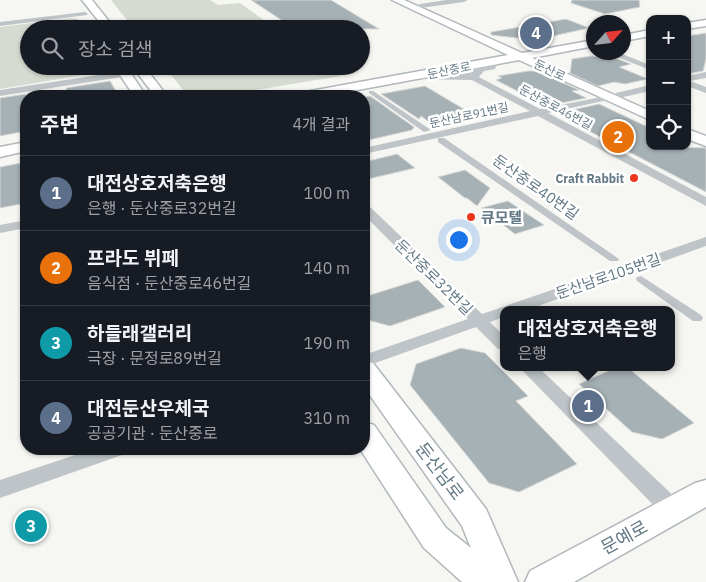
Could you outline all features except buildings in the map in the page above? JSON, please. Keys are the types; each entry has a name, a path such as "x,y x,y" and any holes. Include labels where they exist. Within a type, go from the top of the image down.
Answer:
{"main road":[{"path":"75,0 89,20"},
{"path":"88,0 103,20"},
{"name":"둔산로","path":"397,0 614,96 646,108"},
{"name":"둔산로","path":"406,0 423,3 524,56"},
{"path":"691,25 706,23"},
{"path":"631,37 646,34"},
{"name":"둔산중로","path":"339,90 586,46"},
{"path":"125,75 136,90"},
{"path":"145,75 156,90"},
{"name":"둔산로","path":"614,96 646,114"},
{"path":"691,128 706,134"},
{"path":"691,135 706,142"},
{"path":"0,152 20,148"},
{"name":"둔산남로","path":"370,377 475,519 502,582"},
{"path":"370,441 435,538 487,582"},
{"name":"문예로","path":"542,582 706,492"}],"street":[{"path":"423,3 464,0"},
{"path":"34,20 85,14"},
{"path":"0,24 20,22"},
{"path":"630,60 646,66"},
{"path":"417,76 432,77 446,74 473,77 474,73 481,68 491,66 493,62"},
{"path":"0,93 95,75"},
{"path":"691,80 706,75"},
{"name":"둔산중로46번길","path":"473,77 706,202"},
{"path":"691,83 706,90"},
{"name":"둔산남로91번길","path":"370,150 646,89"},
{"path":"371,92 427,130"},
{"name":"둔산중로40번길","path":"441,140 614,260"},
{"name":"둔산중로32번길","path":"370,214 500,341"},
{"path":"0,229 20,225"},
{"name":"둔산남로105번길","path":"522,306 706,241"},
{"path":"641,279 697,318"},
{"path":"370,359 500,313"},
{"path":"531,371 673,510"},
{"path":"0,489 98,455"}],"shaded area":[{"path":"111,0 210,0 218,5 240,3 264,20 127,20"},
{"path":"72,18 79,20 56,20"},
{"path":"20,24 20,75 83,75 0,89 0,27"},
{"path":"171,75 341,76 256,90 183,90"}],"place":[{"name":"대전둔산우체국","path":"536,33"},
{"name":"프라도 뷔페","path":"618,137"},
{"name":"Craft Rabbit","path":"634,178"},
{"name":"큐모텔","path":"471,217"},
{"name":"대전상호저축은행","path":"588,406"},
{"name":"하들래갤러리","path":"31,526"}]}
